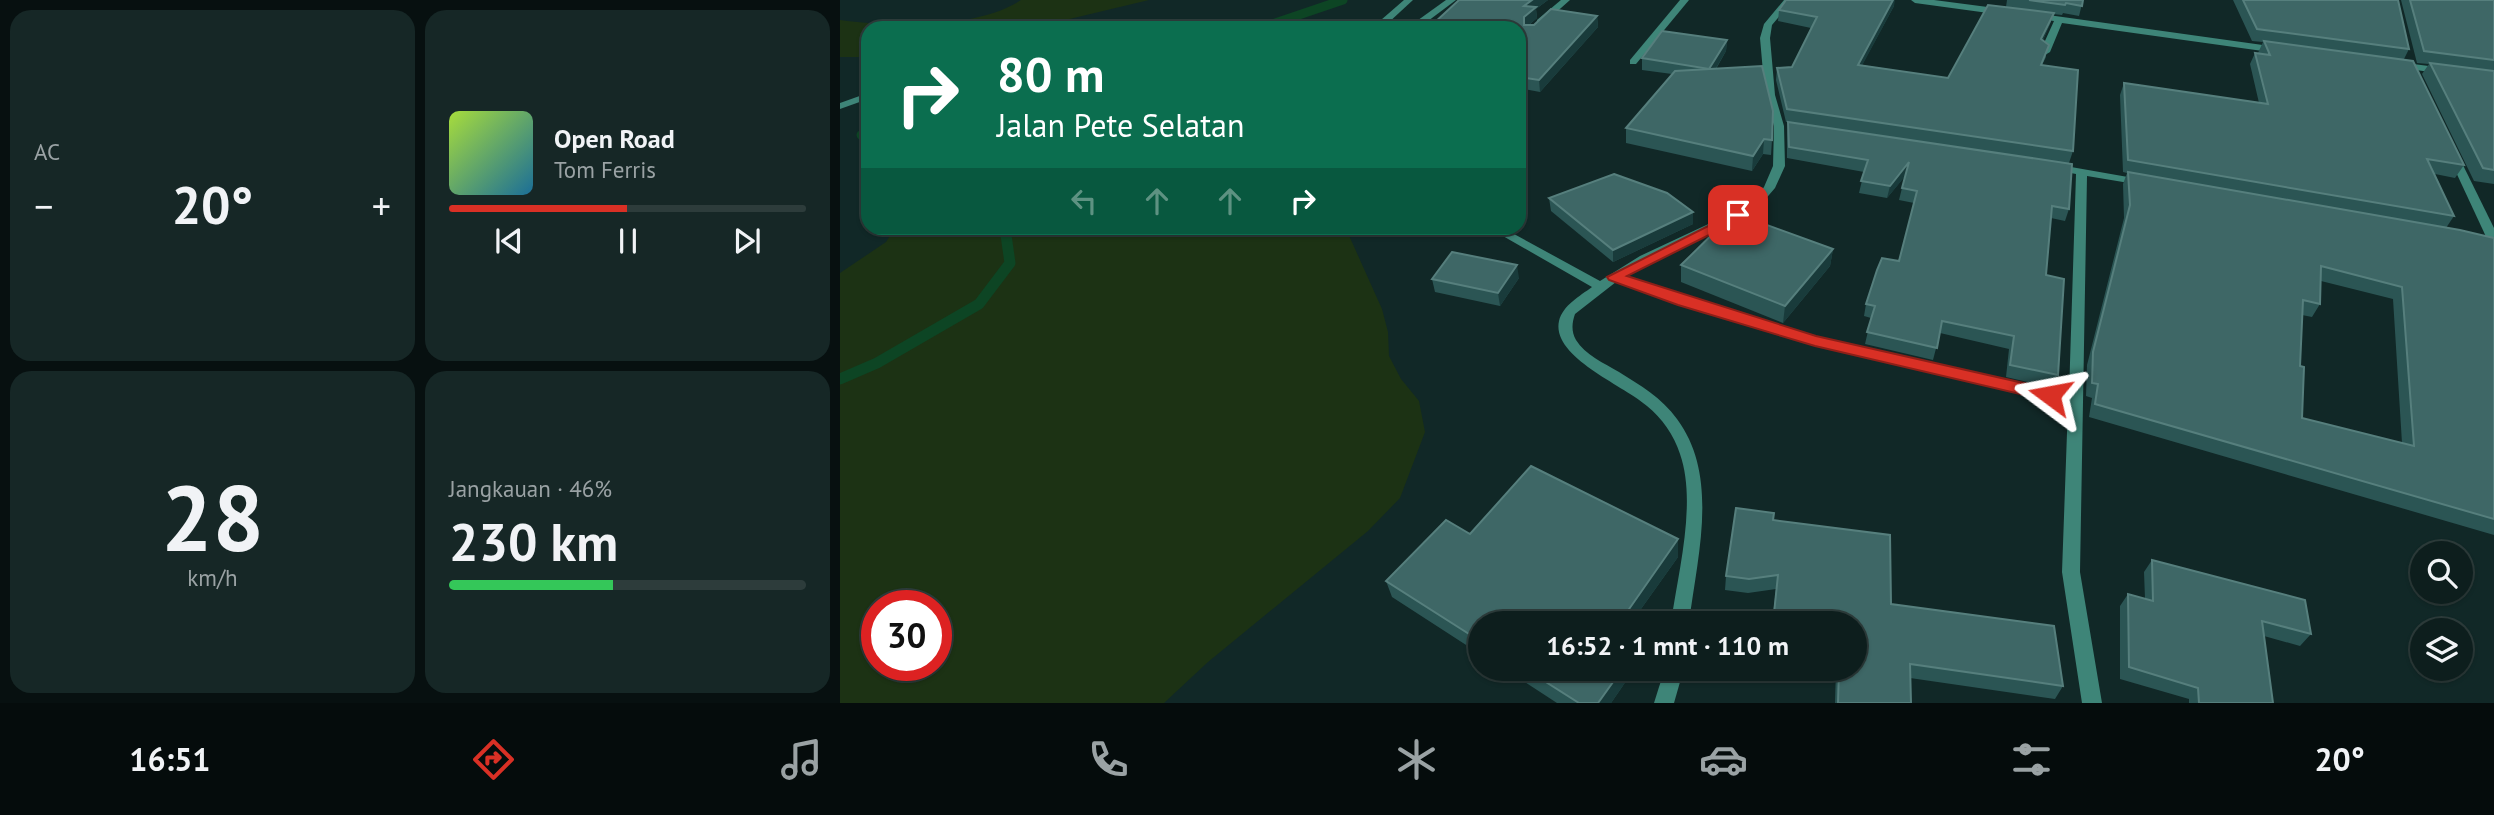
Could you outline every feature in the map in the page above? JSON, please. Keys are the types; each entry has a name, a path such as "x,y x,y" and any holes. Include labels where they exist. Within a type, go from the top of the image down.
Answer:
{"street":[{"path":"1385,21 1409,0"},
{"path":"1423,21 1452,0"},
{"path":"1530,32 1566,0"},
{"path":"1633,62 1685,0"},
{"path":"1681,611 1693,510 1694,485 1689,456 1676,427 1655,401 1579,354 1569,340 1566,326 1569,313 1600,286 1753,207 1769,188 1779,166 1779,126 1770,96 1765,38 1768,24 1788,0"},
{"path":"1914,0 2292,52"},
{"path":"2045,52 2059,20"},
{"path":"2408,54 2417,79"},
{"path":"2385,64 2453,72"},
{"path":"840,106 861,98"},
{"path":"1779,126 1792,128"},
{"path":"2447,142 2494,243 2480,242"},
{"path":"2039,165 2151,184"},
{"path":"2082,172 2071,572 2092,703"},
{"path":"1508,235 1600,286"},
{"path":"1614,277 1815,341 2076,401"},
{"path":"1664,703 1671,681"}],"green space":[{"path":"1021,0 1149,0 1061,21 958,21 1003,9"},
{"path":"840,20 861,22 861,57 840,57"},
{"path":"890,235 1349,235 1382,309 1388,332 1389,356 1401,379 1419,401 1425,432 1400,498 1368,531 1208,662 1164,703 840,703 840,273 886,242"}],"building":[{"path":"1459,0 1532,0 1524,6 1536,7 1524,17 1524,21 1436,21"},
{"path":"1786,0 1893,0 1858,65 1948,78 1988,5 2054,13 2041,39 2049,45 2041,65 2078,70 2073,151 1787,109 1777,68 1792,67 1817,17 1779,10"},
{"path":"2029,0 2083,0 2082,6"},
{"path":"2243,0 2398,0 2409,49 2257,29"},
{"path":"2410,0 2494,0 2494,60 2424,51"},
{"path":"1551,9 1597,16 1539,80 1526,78 1526,25 1534,25"},
{"path":"1662,31 1727,40 1709,69 1642,58"},
{"path":"2264,41 2413,61 2464,165 2427,159 2454,216 2128,160 2124,83 2268,104 2255,53 2270,55"},
{"path":"2430,63 2494,71 2494,170 2483,168"},
{"path":"1762,66 1773,111 1772,140 1764,139 1753,156 1626,128 1675,71"},
{"path":"1788,122 2072,164 2069,209 2052,206 2046,275 2064,279 2058,375 2010,365 2014,336 1942,321 1937,348 1867,332 1875,306 1866,304 1877,270 1882,258 1899,261 1917,191 1902,188 1909,162 1890,186 1861,181 1868,160 1789,147"},
{"path":"2128,172 2494,238 2494,519 2095,404 2098,384 2092,383 2093,352 2130,205","holes":["2321,266 2402,287 2414,446 2302,418 2304,367 2300,366 2303,300 2320,304"]},
{"path":"1614,174 1667,193 1693,212 1613,250 1549,198"},
{"path":"1734,213 1833,249 1785,306 1681,265"},
{"path":"1452,252 1517,265 1498,293 1432,279"},
{"path":"1531,466 1678,539 1628,611 1468,611 1468,633 1386,581 1446,520 1470,534"},
{"path":"1736,508 1774,513 1773,520 1890,535 1891,604 2054,626 2063,686 1910,664 1911,703 1838,703 1839,681 1867,681 1867,611 1774,611 1778,575 1749,579 1726,576"},
{"path":"2152,560 2305,600 2311,634 2262,621 2273,703 2199,703 2198,688 2129,667 2128,594 2153,601"},
{"path":"1544,681 1614,681 1598,703 1579,703"}],"waterway":[{"path":"1281,21 1343,0"},
{"path":"840,379 877,363 979,304 1010,263 1006,235"}],"route":[{"path":"1738,215 1614,277 1815,341 2050,395"}]}
